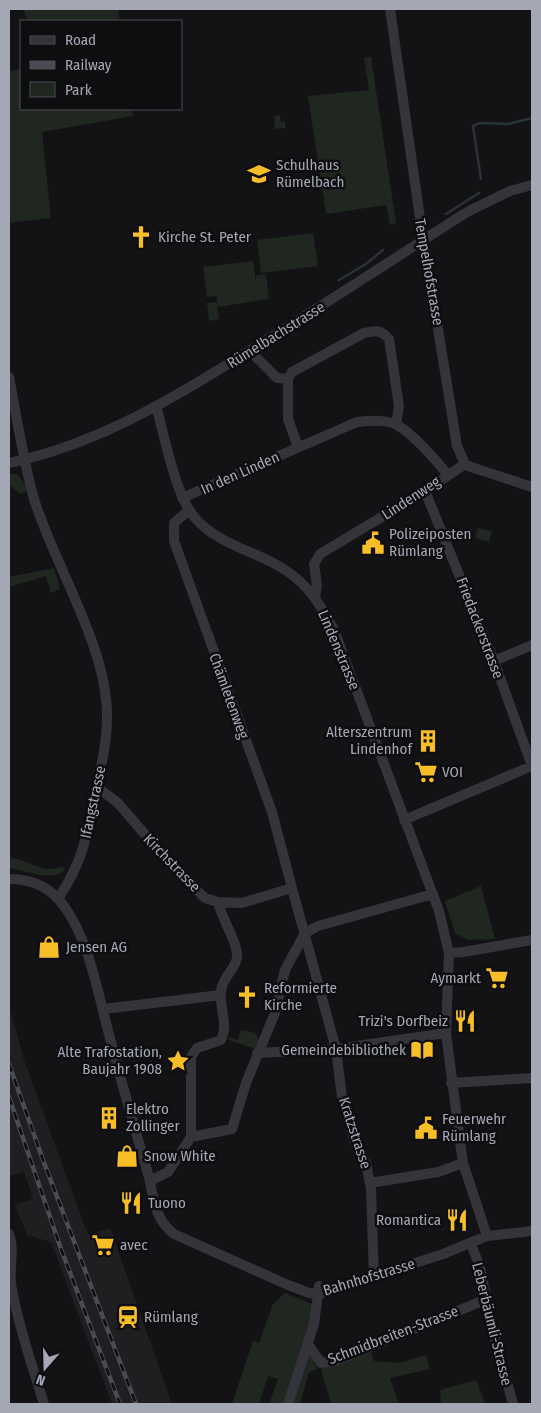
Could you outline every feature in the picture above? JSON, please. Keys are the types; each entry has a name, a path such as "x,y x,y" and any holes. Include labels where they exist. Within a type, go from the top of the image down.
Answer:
{"street":[{"name":"Tempelhofstrasse","path":"390,9 423,240 457,446 465,464"},
{"name":"Rümelbachstrasse","path":"9,463 25,459 126,422 214,374 468,212 510,191 532,185"},
{"path":"250,351 277,378 288,379 292,372 364,333 375,330 384,333 389,339 399,406 396,424 437,460 448,475"},
{"name":"Ifangstrasse","path":"9,377 35,500 95,652 102,679 107,718 104,750 97,788 80,861 58,899"},
{"name":"In den Linden","path":"288,379 288,419 298,448"},
{"name":"Lindenstrasse","path":"156,406 182,498 189,510 205,528 217,537 296,577 315,598 334,630 433,894 449,953 446,1033 451,1083 462,1163 487,1236"},
{"name":"In den Linden","path":"182,498 357,422 375,420 396,424"},
{"path":"465,464 532,487"},
{"name":"Lindenweg","path":"315,598 317,584 313,571 316,558 465,464"},
{"name":"Friedackerstrasse","path":"425,491 494,661 532,766"},
{"name":"Chämletenweg","path":"189,510 174,523 174,541 272,812 292,888"},
{"path":"494,661 532,645"},
{"path":"404,820 532,766"},
{"name":"Kirchstrasse","path":"97,788 118,803 172,866 205,898 218,902 242,903 292,888"},
{"path":"9,879 22,879 37,884 58,899 77,928 102,1009 150,1181 168,1172 190,1137 191,1057 197,1048 221,1040 225,1033 221,995 224,978 234,966 237,953 220,913 218,902"},
{"path":"292,888 305,933"},
{"path":"190,1137 232,1130 257,1053 275,1013 285,970 305,933 318,926 433,894"},
{"name":"Kratzstrasse","path":"305,933 336,1049 342,1097 354,1140 366,1163 370,1183 374,1277"},
{"path":"449,953 532,940"},
{"path":"102,1009 221,995"},
{"path":"257,1053 336,1049 446,1033"},
{"path":"451,1083 532,1078"},
{"path":"370,1183 438,1172 462,1163"},
{"name":"Bahnhofstrasse","path":"150,1181 159,1220 174,1234 309,1293 374,1277 471,1244 487,1236 532,1231"},
{"path":"9,1234 12,1240 10,1264 12,1287 44,1404"},
{"name":"Leberbäumli-Strasse","path":"471,1244 480,1268 494,1336 513,1404"},
{"path":"288,1404 314,1324 319,1290"},
{"name":"Schmidbreiten-Strasse","path":"308,1344 321,1362 335,1362 487,1299"}],"shaded area":[{"path":"9,1005 24,1060 88,1235 110,1228 172,1404 112,1404 51,1242 27,1235 15,1205 33,1199 24,1172 9,1176"}],"green space":[{"path":"23,9 118,9 120,20 28,20"},
{"path":"371,57 396,223 390,225 386,205 326,214 308,96 369,90 364,58"},
{"path":"20,69 20,110 132,110 133,116 42,132 51,218 9,223 9,71"},
{"path":"280,115 281,122 285,121 285,128 275,129 274,116"},
{"path":"313,233 318,266 261,273 257,240"},
{"path":"253,261 256,285 256,275 266,274 269,299 218,307 217,296 207,297 203,267"},
{"path":"217,302 219,319 209,321 207,303"},
{"path":"9,474 18,474 28,491 21,494 9,485"},
{"path":"478,528 492,531 489,542 475,538"},
{"path":"54,568 60,589 51,593 46,576 9,587 9,577"},
{"path":"9,858 47,869 62,867 65,869 55,875 31,873 9,868"},
{"path":"481,886 495,939 468,940 455,933 445,901"},
{"path":"241,1030 256,1033 259,1042 256,1049 229,1040 228,1037 238,1040"},
{"path":"285,1293 312,1304 311,1322 285,1404 269,1404 278,1379 268,1376 259,1404 232,1404 253,1341 259,1343 273,1304"},
{"path":"371,1350 374,1361 399,1363 426,1355 430,1369 390,1378 399,1404 331,1404 321,1369"},
{"path":"309,1353 317,1369 309,1372 300,1404 293,1404"},
{"path":"476,1380 485,1404 441,1404 440,1390"}],"waterway":[{"path":"481,179 473,126 480,123 508,124 532,118"},
{"path":"446,214 479,193"},
{"path":"339,280 366,264 383,250"}],"railway":[{"path":"9,1064 43,1160 136,1404"},
{"path":"9,1097 61,1249 120,1404"}],"place":[{"name":"Schulhaus Rümelbach","path":"259,174"},
{"name":"Kirche St. Peter","path":"141,237"},
{"name":"Polizeiposten Rümlang","path":"373,543"},
{"name":"Alterszentrum Lindenhof","path":"428,741"},
{"name":"VOI","path":"426,772"},
{"name":"Jensen AG","path":"49,947"},
{"name":"Aymarkt","path":"497,978"},
{"name":"Reformierte Kirche","path":"247,997"},
{"name":"Trizi's Dorfbeiz","path":"465,1021"},
{"name":"Gemeindebibliothek","path":"422,1050"},
{"name":"Alte Trafostation, Baujahr 1908","path":"178,1061"},
{"name":"Elektro Zollinger","path":"109,1118"},
{"name":"Feuerwehr Rümlang","path":"426,1128"},
{"name":"Snow White","path":"127,1156"},
{"name":"Tuono","path":"131,1203"},
{"name":"Romantica","path":"457,1220"},
{"name":"avec","path":"103,1245"},
{"name":"Rümlang","path":"128,1317"}]}
